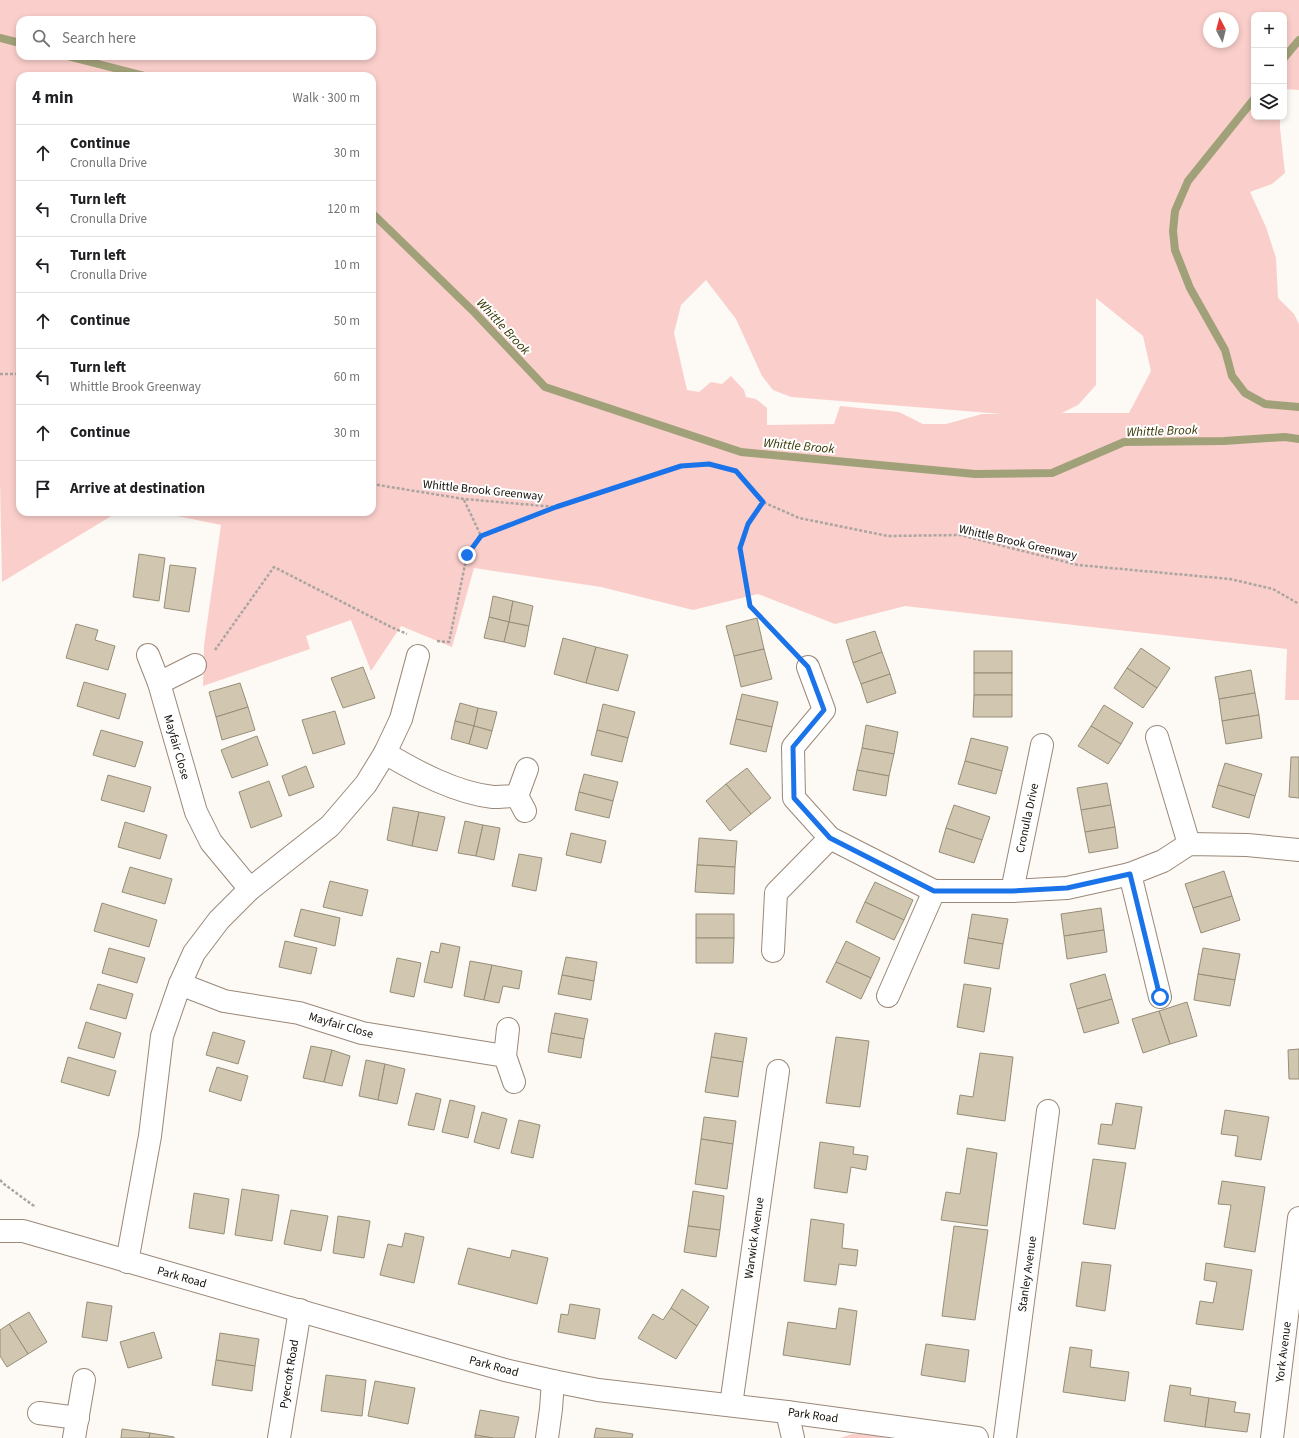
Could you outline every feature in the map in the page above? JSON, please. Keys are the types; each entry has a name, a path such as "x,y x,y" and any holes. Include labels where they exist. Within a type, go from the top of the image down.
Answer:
{"street":[{"path":"127,1262 150,1136 162,1036 180,984 194,953 219,920 250,889 330,826 366,784 385,753 400,718 418,647"},
{"name":"Mayfair Close","path":"148,655 159,684 196,812 211,842 250,889"},
{"path":"159,684 195,665"},
{"path":"808,667 824,710 793,747 794,798 830,838 934,891 1012,891 1067,888 1130,874 1163,861 1189,844 1247,845 1299,850"},
{"path":"1157,737 1189,844"},
{"name":"Cronulla Drive","path":"1012,891 1042,745"},
{"path":"385,753 419,773 470,793 521,804 527,770"},
{"path":"773,951 776,893 830,838"},
{"path":"1130,874 1160,997"},
{"path":"888,996 934,891"},
{"name":"Mayfair Close","path":"180,984 224,1001 299,1013 362,1033 505,1056"},
{"path":"508,1030 505,1056 514,1082"},
{"name":"Warwick Avenue","path":"731,1405 778,1071"},
{"name":"Stanley Avenue","path":"1004,1438 1048,1111"},
{"name":"Park Road","path":"0,1217 23,1231 127,1262 300,1310 505,1370 553,1381 598,1390 788,1412 978,1438"},
{"name":"York Avenue","path":"1272,1438 1299,1218"},
{"name":"Park Road","path":"0,1231 23,1231"},
{"name":"Pyecroft Road","path":"279,1438 300,1310"},
{"path":"39,1413 76,1428 84,1380"},
{"path":"547,1438 552,1409 553,1381"},
{"path":"788,1412 793,1438"}],"path":[{"path":"0,374 16,374"},
{"name":"Whittle Brook Greenway","path":"376,485 464,499 556,507 681,466 709,464 736,471 763,502 799,518 888,536 960,535 1078,565 1230,579 1273,589 1299,604"},
{"path":"464,499 481,536"},
{"path":"763,502 748,524 740,548 750,606 808,667"},
{"path":"195,665 211,655 274,567 391,627 418,647 449,642 467,555 481,536 556,507"},
{"path":"0,1180 34,1206"}],"shaded area":[{"path":"0,0 1299,0 1299,90 1287,89 1287,12 1251,12 1251,120 1280,120 1285,173 1272,184 1250,192 1266,227 1276,258 1278,298 1294,314 1299,324 1299,700 1285,700 1287,649 905,606 835,624 758,594 693,610 601,587 474,568 452,647 401,626 371,671 351,620 306,636 310,649 203,686 204,645 221,525 177,516 376,516 376,72 16,72 16,516 111,516 2,582 0,482","holes":["706,280 736,319 762,376 773,390 791,397 1002,414 982,414 946,424 923,424 899,412 840,406 834,424 767,425 767,408 756,399 746,397 744,390 731,376 722,384 711,382 699,392 687,390 674,333 681,305","1096,298 1143,336 1151,371 1129,413 1062,413 1078,405 1096,385"]},
{"path":"852,1434 862,1434 889,1438 840,1438"}],"building":[{"path":"139,554 165,558 159,601 133,597"},
{"path":"170,565 196,568 189,612 164,608"},
{"path":"493,596 513,601 509,622 489,617"},
{"path":"513,601 533,606 529,626 509,622"},
{"path":"489,617 509,622 504,642 484,638"},
{"path":"757,618 764,649 734,656 726,626"},
{"path":"509,622 529,626 525,647 504,642"},
{"path":"76,624 98,630 95,640 115,646 108,670 66,658"},
{"path":"875,631 882,652 853,663 846,640"},
{"path":"563,638 596,647 586,683 554,674"},
{"path":"596,647 628,655 618,691 586,683"},
{"path":"1141,648 1170,668 1157,688 1127,668"},
{"path":"764,649 772,679 741,687 734,656"},
{"path":"974,651 1012,651 1012,673 974,673"},
{"path":"882,652 890,674 861,684 853,663"},
{"path":"363,667 375,698 343,708 331,678"},
{"path":"1127,668 1157,688 1143,708 1114,688"},
{"path":"1251,670 1255,693 1219,699 1215,677"},
{"path":"974,673 1012,673 1012,695 974,695"},
{"path":"890,674 896,693 867,703 861,684"},
{"path":"84,682 126,694 119,719 77,706"},
{"path":"240,683 248,707 216,717 209,692"},
{"path":"1255,693 1259,715 1222,721 1219,699"},
{"path":"742,694 778,702 772,727 736,719"},
{"path":"974,695 1012,695 1012,717 973,717"},
{"path":"460,703 478,708 474,726 455,721"},
{"path":"603,704 635,712 628,738 597,730"},
{"path":"1104,705 1133,723 1121,744 1091,726"},
{"path":"248,707 255,730 222,740 216,717"},
{"path":"478,708 497,712 492,731 474,726"},
{"path":"335,711 345,744 313,754 302,720"},
{"path":"1259,715 1262,738 1226,744 1222,721"},
{"path":"736,719 772,727 766,752 730,744"},
{"path":"455,721 474,726 469,744 451,739"},
{"path":"866,725 898,732 894,754 862,748"},
{"path":"474,726 492,731 487,749 469,744"},
{"path":"1091,726 1121,744 1108,764 1078,746"},
{"path":"101,730 143,742 135,767 93,755"},
{"path":"597,730 628,738 622,762 591,755"},
{"path":"257,736 268,765 232,778 221,750"},
{"path":"971,738 1008,747 1002,771 965,761"},
{"path":"862,748 894,754 889,776 857,770"},
{"path":"1291,757 1299,757 1299,798 1289,797"},
{"path":"965,761 1002,771 996,794 958,784"},
{"path":"1225,763 1262,774 1255,796 1218,785"},
{"path":"306,766 314,787 289,796 282,776"},
{"path":"747,768 771,798 751,814 726,784"},
{"path":"857,770 889,776 886,796 853,790"},
{"path":"584,774 618,782 613,801 579,792"},
{"path":"108,775 151,787 144,812 101,800"},
{"path":"269,781 282,816 251,828 239,792"},
{"path":"1107,783 1111,805 1081,810 1077,788"},
{"path":"726,784 751,814 730,831 706,801"},
{"path":"1218,785 1255,796 1249,818 1212,807"},
{"path":"579,792 613,801 609,818 575,810"},
{"path":"954,805 990,817 982,840 946,828"},
{"path":"1111,805 1115,827 1085,832 1081,810"},
{"path":"393,807 419,812 412,846 387,840"},
{"path":"419,812 445,817 437,851 412,846"},
{"path":"465,821 483,825 476,856 458,853"},
{"path":"125,822 167,835 160,859 118,847"},
{"path":"483,825 500,828 494,860 476,856"},
{"path":"1115,827 1118,848 1089,853 1085,832"},
{"path":"946,828 982,840 974,863 939,852"},
{"path":"571,833 606,841 601,863 566,855"},
{"path":"699,838 737,841 735,867 697,865"},
{"path":"519,854 542,858 536,891 512,886"},
{"path":"697,865 735,867 734,894 695,892"},
{"path":"130,867 172,879 165,904 122,892"},
{"path":"1224,871 1232,896 1193,908 1185,884"},
{"path":"330,881 368,890 362,916 323,907"},
{"path":"875,882 913,900 904,920 865,902"},
{"path":"1232,896 1240,920 1201,933 1193,908"},
{"path":"865,902 904,920 894,940 856,922"},
{"path":"102,903 157,920 149,947 94,931"},
{"path":"1101,908 1104,930 1064,936 1061,914"},
{"path":"301,909 340,918 335,946 294,936"},
{"path":"696,914 734,914 734,938 696,938"},
{"path":"972,914 1008,919 1003,944 968,938"},
{"path":"1104,930 1107,952 1067,959 1064,936"},
{"path":"696,938 734,938 733,963 696,963"},
{"path":"968,938 1003,944 999,969 964,963"},
{"path":"285,941 317,948 311,974 279,967"},
{"path":"846,941 880,958 871,978 836,962"},
{"path":"441,943 460,947 452,988 424,982 431,951 439,953"},
{"path":"109,948 145,958 137,983 102,973"},
{"path":"1203,948 1240,954 1235,980 1198,974"},
{"path":"566,957 597,962 594,981 562,975"},
{"path":"397,958 421,963 414,997 390,992"},
{"path":"470,961 492,965 484,1000 464,996"},
{"path":"836,962 871,978 861,999 826,982"},
{"path":"492,965 522,971 519,989 503,986 499,1003 484,1000"},
{"path":"1105,974 1112,999 1077,1009 1070,984"},
{"path":"1198,974 1235,980 1230,1006 1194,1000"},
{"path":"562,975 594,981 591,1000 558,994"},
{"path":"98,984 133,994 126,1019 90,1009"},
{"path":"964,984 991,988 984,1032 957,1027"},
{"path":"1112,999 1119,1023 1084,1033 1077,1009"},
{"path":"1187,1002 1197,1036 1170,1044 1159,1011"},
{"path":"1159,1011 1170,1044 1143,1053 1132,1019"},
{"path":"555,1013 588,1019 584,1039 551,1033"},
{"path":"86,1022 121,1033 114,1058 78,1048"},
{"path":"213,1032 245,1041 238,1064 206,1055"},
{"path":"551,1033 584,1039 581,1058 548,1052"},
{"path":"715,1033 747,1038 743,1062 711,1057"},
{"path":"836,1037 869,1041 860,1107 826,1103"},
{"path":"311,1046 332,1050 324,1082 303,1078"},
{"path":"1299,1049 1299,1079 1289,1079 1288,1050"},
{"path":"332,1050 350,1056 342,1086 324,1082"},
{"path":"980,1053 1013,1057 1005,1121 957,1114 960,1095 973,1097"},
{"path":"68,1057 116,1071 109,1096 61,1082"},
{"path":"711,1057 743,1062 738,1097 705,1092"},
{"path":"366,1060 385,1064 378,1100 359,1096"},
{"path":"385,1064 405,1069 397,1104 378,1100"},
{"path":"217,1067 248,1076 241,1101 209,1091"},
{"path":"416,1093 441,1099 434,1130 408,1125"},
{"path":"450,1100 475,1106 468,1138 442,1132"},
{"path":"1116,1103 1142,1107 1135,1149 1098,1144 1101,1124 1112,1125"},
{"path":"1225,1110 1269,1117 1261,1160 1235,1156 1238,1136 1221,1134"},
{"path":"482,1112 507,1119 499,1149 474,1142"},
{"path":"704,1117 736,1121 733,1144 701,1139"},
{"path":"519,1120 540,1125 533,1158 511,1153"},
{"path":"701,1139 733,1144 727,1189 695,1184"},
{"path":"820,1142 854,1147 853,1154 868,1156 866,1170 851,1167 847,1193 814,1188"},
{"path":"967,1148 997,1153 987,1226 941,1220 946,1192 960,1194"},
{"path":"1093,1159 1126,1163 1115,1229 1083,1224"},
{"path":"1222,1181 1265,1187 1255,1252 1224,1247 1231,1205 1218,1204"},
{"path":"242,1189 279,1195 272,1241 235,1235"},
{"path":"693,1191 724,1196 720,1230 688,1226"},
{"path":"194,1193 229,1199 224,1234 189,1228"},
{"path":"291,1210 328,1216 321,1251 284,1244"},
{"path":"338,1216 370,1221 364,1258 333,1253"},
{"path":"811,1219 844,1224 842,1248 858,1250 856,1266 839,1264 836,1285 804,1281"},
{"path":"688,1226 720,1230 716,1257 684,1252"},
{"path":"954,1226 988,1230 975,1320 942,1316"},
{"path":"405,1233 424,1237 414,1283 380,1275 388,1244 402,1247"},
{"path":"468,1248 510,1258 512,1250 548,1258 537,1304 458,1284"},
{"path":"1082,1262 1111,1265 1105,1311 1076,1306"},
{"path":"1206,1263 1252,1270 1243,1330 1196,1324 1200,1301 1213,1303 1217,1282 1204,1280"},
{"path":"682,1289 709,1307 697,1326 671,1308"},
{"path":"87,1302 112,1306 107,1341 82,1337"},
{"path":"570,1304 600,1309 595,1339 558,1332 561,1314 568,1315"},
{"path":"671,1308 697,1326 676,1359 638,1338 653,1314 663,1320"},
{"path":"839,1308 857,1311 850,1365 783,1355 788,1322 836,1329"},
{"path":"29,1312 47,1342 28,1354 9,1324"},
{"path":"9,1324 28,1354 7,1367 0,1356 0,1330"},
{"path":"154,1332 162,1358 128,1368 120,1342"},
{"path":"220,1333 259,1339 255,1366 216,1360"},
{"path":"926,1344 969,1350 965,1382 921,1375"},
{"path":"1070,1347 1092,1350 1090,1367 1129,1372 1125,1401 1063,1392"},
{"path":"216,1360 255,1366 252,1391 212,1385"},
{"path":"326,1375 366,1380 362,1416 321,1411"},
{"path":"375,1381 415,1388 408,1424 368,1416"},
{"path":"1170,1385 1191,1388 1190,1395 1209,1398 1205,1427 1164,1421"},
{"path":"1209,1398 1236,1402 1234,1412 1250,1414 1247,1432 1205,1427"},
{"path":"480,1410 519,1417 514,1438 493,1438 475,1435"},
{"path":"596,1428 633,1434 632,1438 594,1438"},
{"path":"122,1429 150,1433 149,1438 121,1438"},
{"path":"150,1433 174,1437 174,1438 149,1438"},
{"path":"475,1435 493,1438 475,1438"}],"waterway":[{"name":"Whittle Brook","path":"0,38 16,42"},
{"path":"1287,54 1299,40"},
{"name":"Whittle Brook","path":"83,60 129,72"},
{"path":"1251,103 1188,181 1175,211 1173,231 1175,250 1190,288 1225,350 1232,376 1245,393 1265,404 1299,407"},
{"name":"Whittle Brook","path":"376,217 475,313 545,387 741,452 975,474 1052,473 1124,442 1224,441 1285,437 1299,439"}],"route":[{"path":"467,555 481,536 556,507 681,466 709,464 736,471 763,502 748,524 740,548 750,606 808,667 824,710 793,747 794,798 830,838 934,891 1012,891 1067,888 1130,874 1160,997"}]}
